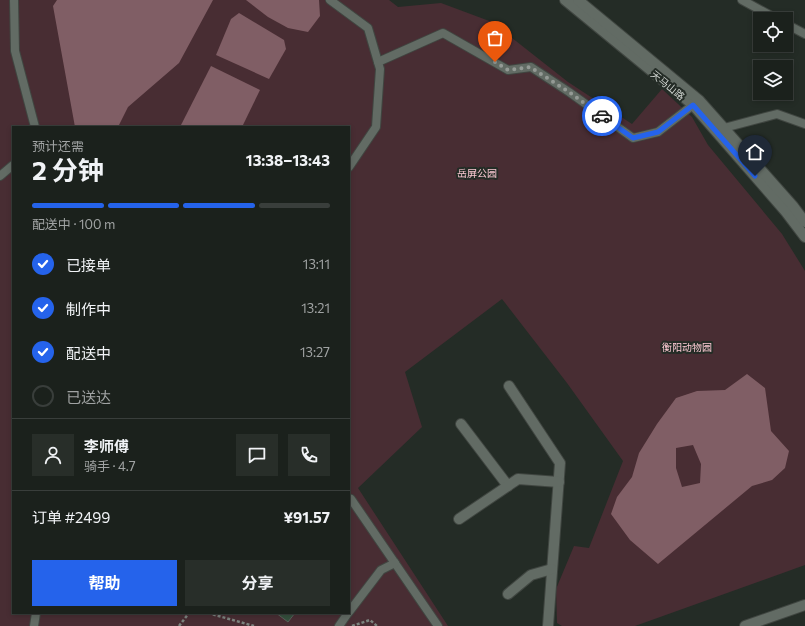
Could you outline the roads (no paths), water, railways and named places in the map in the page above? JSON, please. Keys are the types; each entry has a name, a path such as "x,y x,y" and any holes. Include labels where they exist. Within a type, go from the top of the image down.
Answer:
{"street":[{"name":"天马山路","path":"565,0 693,105 786,212 805,237"},
{"name":"天马山路","path":"578,0 700,100 793,206 805,222"},
{"path":"510,386 560,463 548,626"},
{"path":"461,424 508,486"},
{"path":"459,519 518,479 559,482"},
{"path":"508,594 530,576 552,569"},
{"path":"745,626 805,605"},
{"path":"762,626 805,611"}],"lane":[{"path":"14,0 16,51 35,126"},
{"path":"330,0 368,28 380,69 376,127 350,166"},
{"path":"742,0 764,12"},
{"path":"793,28 805,34"},
{"path":"378,62 443,33 508,70 530,67 569,92 633,138 658,132 693,105"},
{"path":"724,128 777,114 805,124"},
{"path":"0,176 12,166"},
{"path":"352,499 438,626"},
{"path":"350,612 381,570 395,563"},
{"path":"34,626 36,614"},
{"path":"338,626 348,614"}],"park label":[{"name":"岳屏公园","path":"477,173"},
{"name":"衡阳动物园","path":"687,347"}]}
